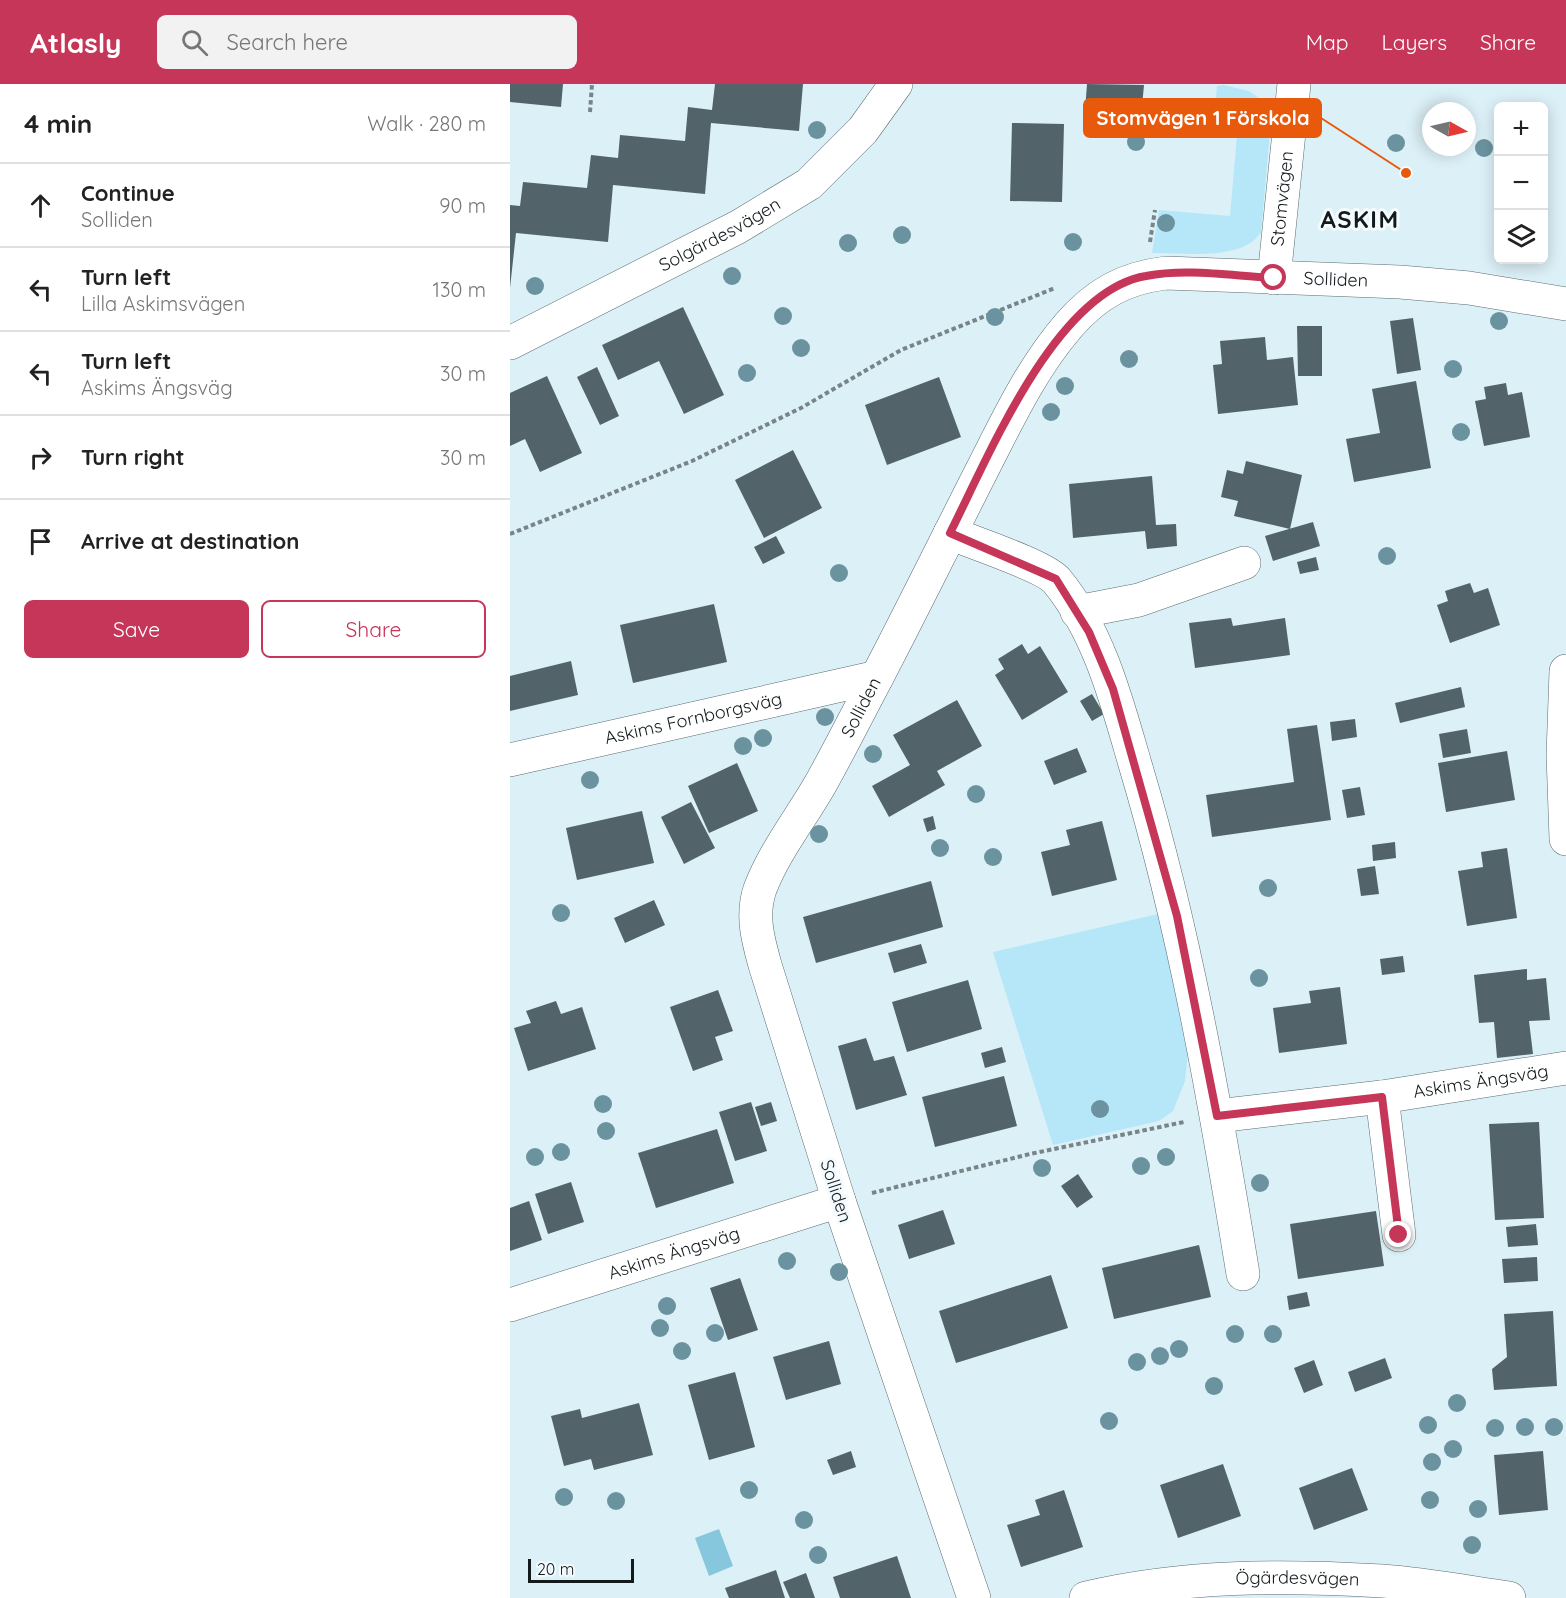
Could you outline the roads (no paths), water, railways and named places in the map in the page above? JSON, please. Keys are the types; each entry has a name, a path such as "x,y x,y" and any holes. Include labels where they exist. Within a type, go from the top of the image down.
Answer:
{"street":[{"name":"Solgärdesvägen","path":"510,343 738,227 809,184 863,130 896,84"},
{"name":"Stomvägen","path":"1274,278 1294,84"},
{"name":"Solliden","path":"974,1598 839,1201 762,954 756,932 756,910 760,891 769,870 821,782 877,677 1015,405 1046,354 1070,324 1095,300 1121,283 1144,276 1166,273 1400,282 1469,288 1566,304"},
{"path":"950,533 1056,579 1077,612 1113,689 1177,916 1217,1116 1243,1274"},
{"path":"1077,612 1139,600 1244,563"},
{"path":"1566,671 1563,755 1566,839"},
{"name":"Askims Fornborgsväg","path":"510,760 877,677"},
{"name":"Askims Ängsväg","path":"1217,1116 1382,1097 1566,1068"},
{"path":"1382,1097 1399,1235"},
{"name":"Askims Ängsväg","path":"510,1305 839,1201"},
{"name":"Ögärdesvägen","path":"1086,1598 1136,1586 1251,1577 1383,1581 1509,1598"}],"place":[{"name":"Stomvägen 1 Förskola","path":"1406,173"}],"district":[{"name":"ASKIM","path":"1360,220"}]}
